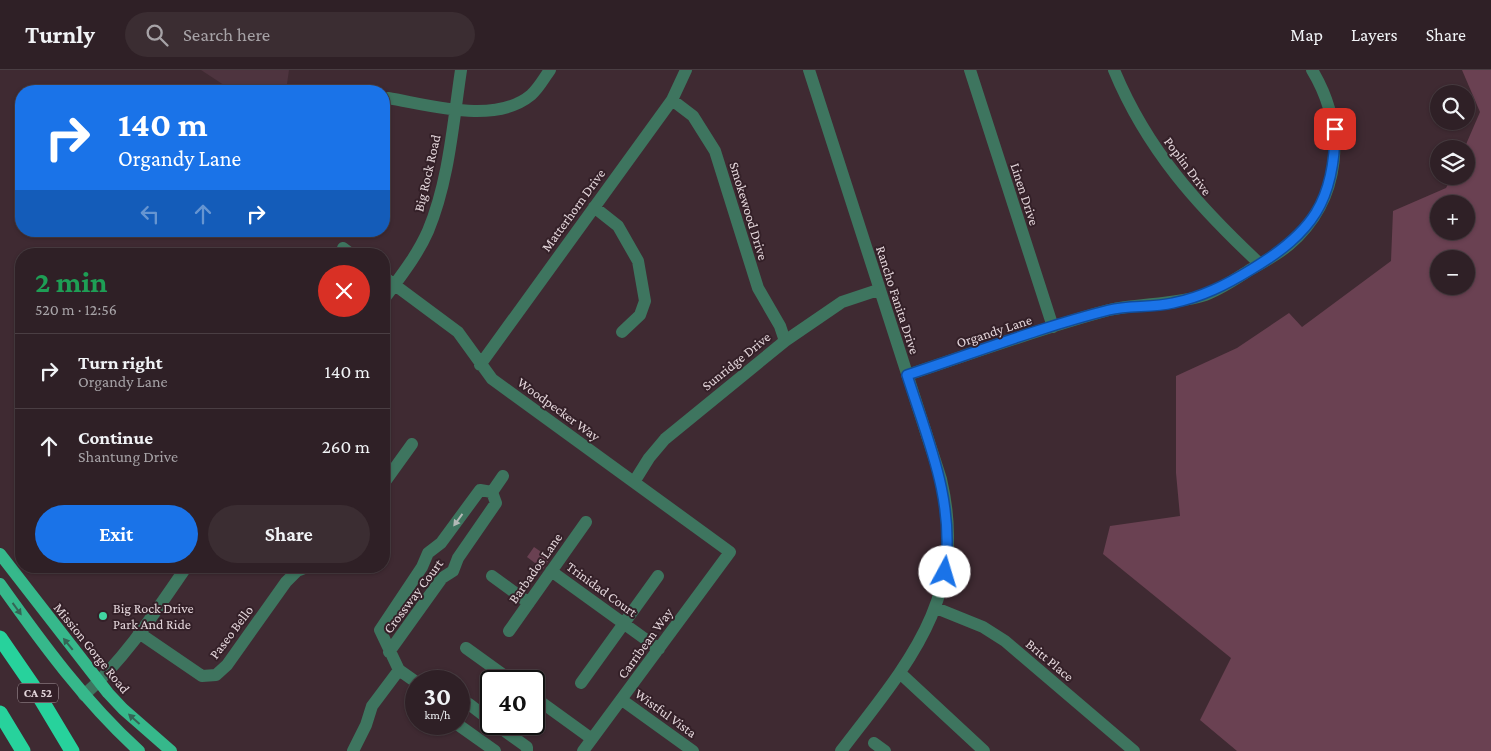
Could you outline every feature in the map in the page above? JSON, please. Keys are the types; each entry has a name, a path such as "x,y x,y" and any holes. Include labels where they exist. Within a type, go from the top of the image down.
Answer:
{"highway":[{"name":"CA 52","path":"0,638 34,686 72,751"},
{"path":"0,713 23,751"}],"main road":[{"name":"Mission Gorge Road","path":"0,554 122,709 172,751"},
{"path":"0,584 84,694 108,722 139,751"}],"street":[{"name":"Big Rock Road","path":"390,280 421,246 432,222 444,176 461,70"},
{"path":"390,98 456,109 489,111 516,104 533,94 550,70"},
{"name":"Matterhorn Drive","path":"480,365 672,100 686,70"},
{"name":"Rancho Fanita Drive","path":"808,70 941,479 947,510 947,556 943,584 936,608 924,635 900,673 841,751"},
{"name":"Linen Drive","path":"970,70 1052,328"},
{"name":"Poplin Drive","path":"1114,70 1145,132 1173,173 1202,209 1260,264"},
{"name":"Organdy Lane","path":"907,375 1110,310 1170,304 1204,296 1260,264 1290,244 1306,227 1320,206 1331,176 1335,129 1329,102 1312,70"},
{"name":"Smokewood Drive","path":"672,100 693,116 715,151 758,288 780,326 785,341"},
{"path":"594,207 618,226 638,262 645,300 640,315 622,332"},
{"name":"Woodpecker Way","path":"390,282 458,332 480,365 492,379 730,552"},
{"name":"Sunridge Drive","path":"634,482 649,458 665,439 785,341 842,302 878,290"},
{"path":"390,475 412,444"},
{"name":"Crossway Court","path":"492,492 503,476"},
{"name":"Crossway Court","path":"399,670 380,630 422,567 428,553 438,545 480,490 492,492"},
{"name":"Crossway Court","path":"388,648 442,578 453,571 458,558 496,503 492,492"},
{"name":"Barbados Lane","path":"509,631 586,522"},
{"name":"Crossway Court","path":"438,545 450,549 458,558"},
{"name":"Carribean Way","path":"583,751 730,552"},
{"name":"Trinidad Court","path":"551,571 659,650"},
{"path":"84,694 99,682 140,633 182,573"},
{"name":"Paseo Bello","path":"140,633 202,676 216,675 227,665 286,582 295,573"},
{"path":"492,576 529,603"},
{"path":"581,682 658,576"},
{"name":"Britt Place","path":"936,608 983,627 1005,641 1134,751"},
{"path":"466,648 497,670"},
{"path":"353,751 366,726 372,706 399,670 405,674"},
{"path":"900,673 984,751"},
{"name":"Wistful Vista","path":"622,700 692,751"},
{"path":"470,705 480,712"},
{"path":"545,705 592,739"},
{"path":"470,733 495,751"},
{"path":"510,735 527,747 527,751"}],"shaded area":[{"path":"201,70 289,70 287,85 224,85"},
{"path":"1462,70 1491,70 1491,751 1237,751 1200,720 1231,658 1103,554 1110,526 1180,516 1176,473 1176,376 1237,348 1289,313 1302,327 1391,261 1393,211 1446,188 1448,185 1475,185 1475,140 1468,140 1472,130 1475,130 1475,124 1480,112 1475,100 1475,85 1468,85"},
{"path":"534,547 550,558 543,569 527,557"}],"place":[{"name":"Big Rock Drive Park And Ride","path":"103,616"}],"route":[{"path":"945,572 948,541 947,510 941,479 907,375 1110,310 1170,304 1204,296 1237,278 1281,252 1312,220 1320,206 1331,176 1335,150 1335,129"}]}
